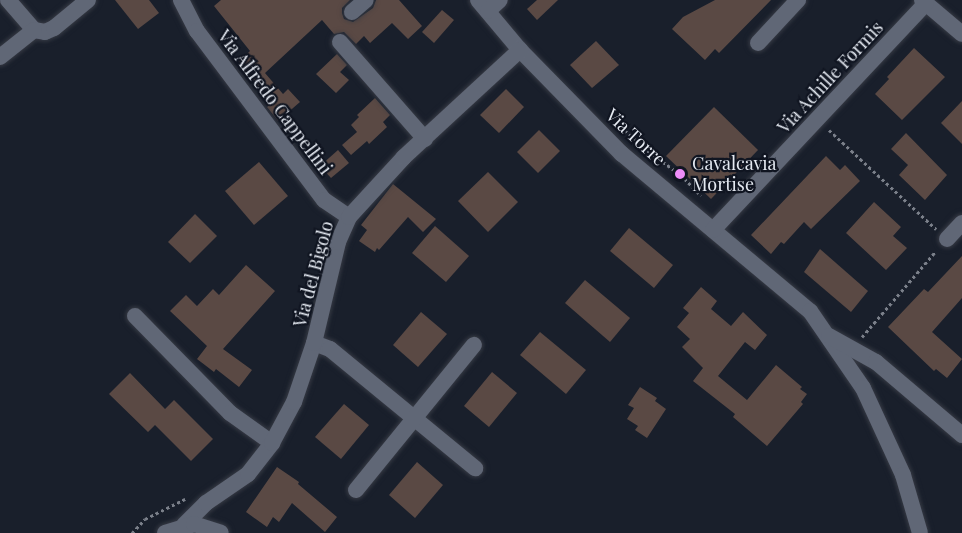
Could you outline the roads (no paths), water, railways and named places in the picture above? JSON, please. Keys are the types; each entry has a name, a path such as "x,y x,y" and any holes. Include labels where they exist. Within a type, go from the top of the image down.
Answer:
{"street":[{"path":"3,7 34,30 45,32 54,28 88,0"},
{"name":"Via Alfredo Cappellini","path":"181,0 197,31 324,200 349,217"},
{"path":"352,12 366,0"},
{"path":"758,43 798,0"},
{"path":"924,2 962,34"},
{"name":"Via Achille Formis","path":"713,230 818,120 924,2"},
{"name":"Via Torre","path":"488,4 519,50 622,154 810,311 827,335"},
{"path":"0,57 34,30"},
{"path":"340,42 425,139"},
{"name":"Via del Bigolo","path":"165,533 184,525 206,503 248,474 272,443 294,402 314,343 338,242 349,217 425,139 519,50"},
{"path":"947,239 962,223"},
{"path":"135,316 230,413 272,443"},
{"path":"827,335 876,362 962,435"},
{"path":"827,335 868,399 903,474 920,533"},
{"name":"Via del Bigolo","path":"314,343 330,349 475,468"},
{"path":"356,490 474,345"},
{"path":"184,525 204,525 221,533"}],"place":[{"name":"Cavalcavia Mortise","path":"680,174"}]}
